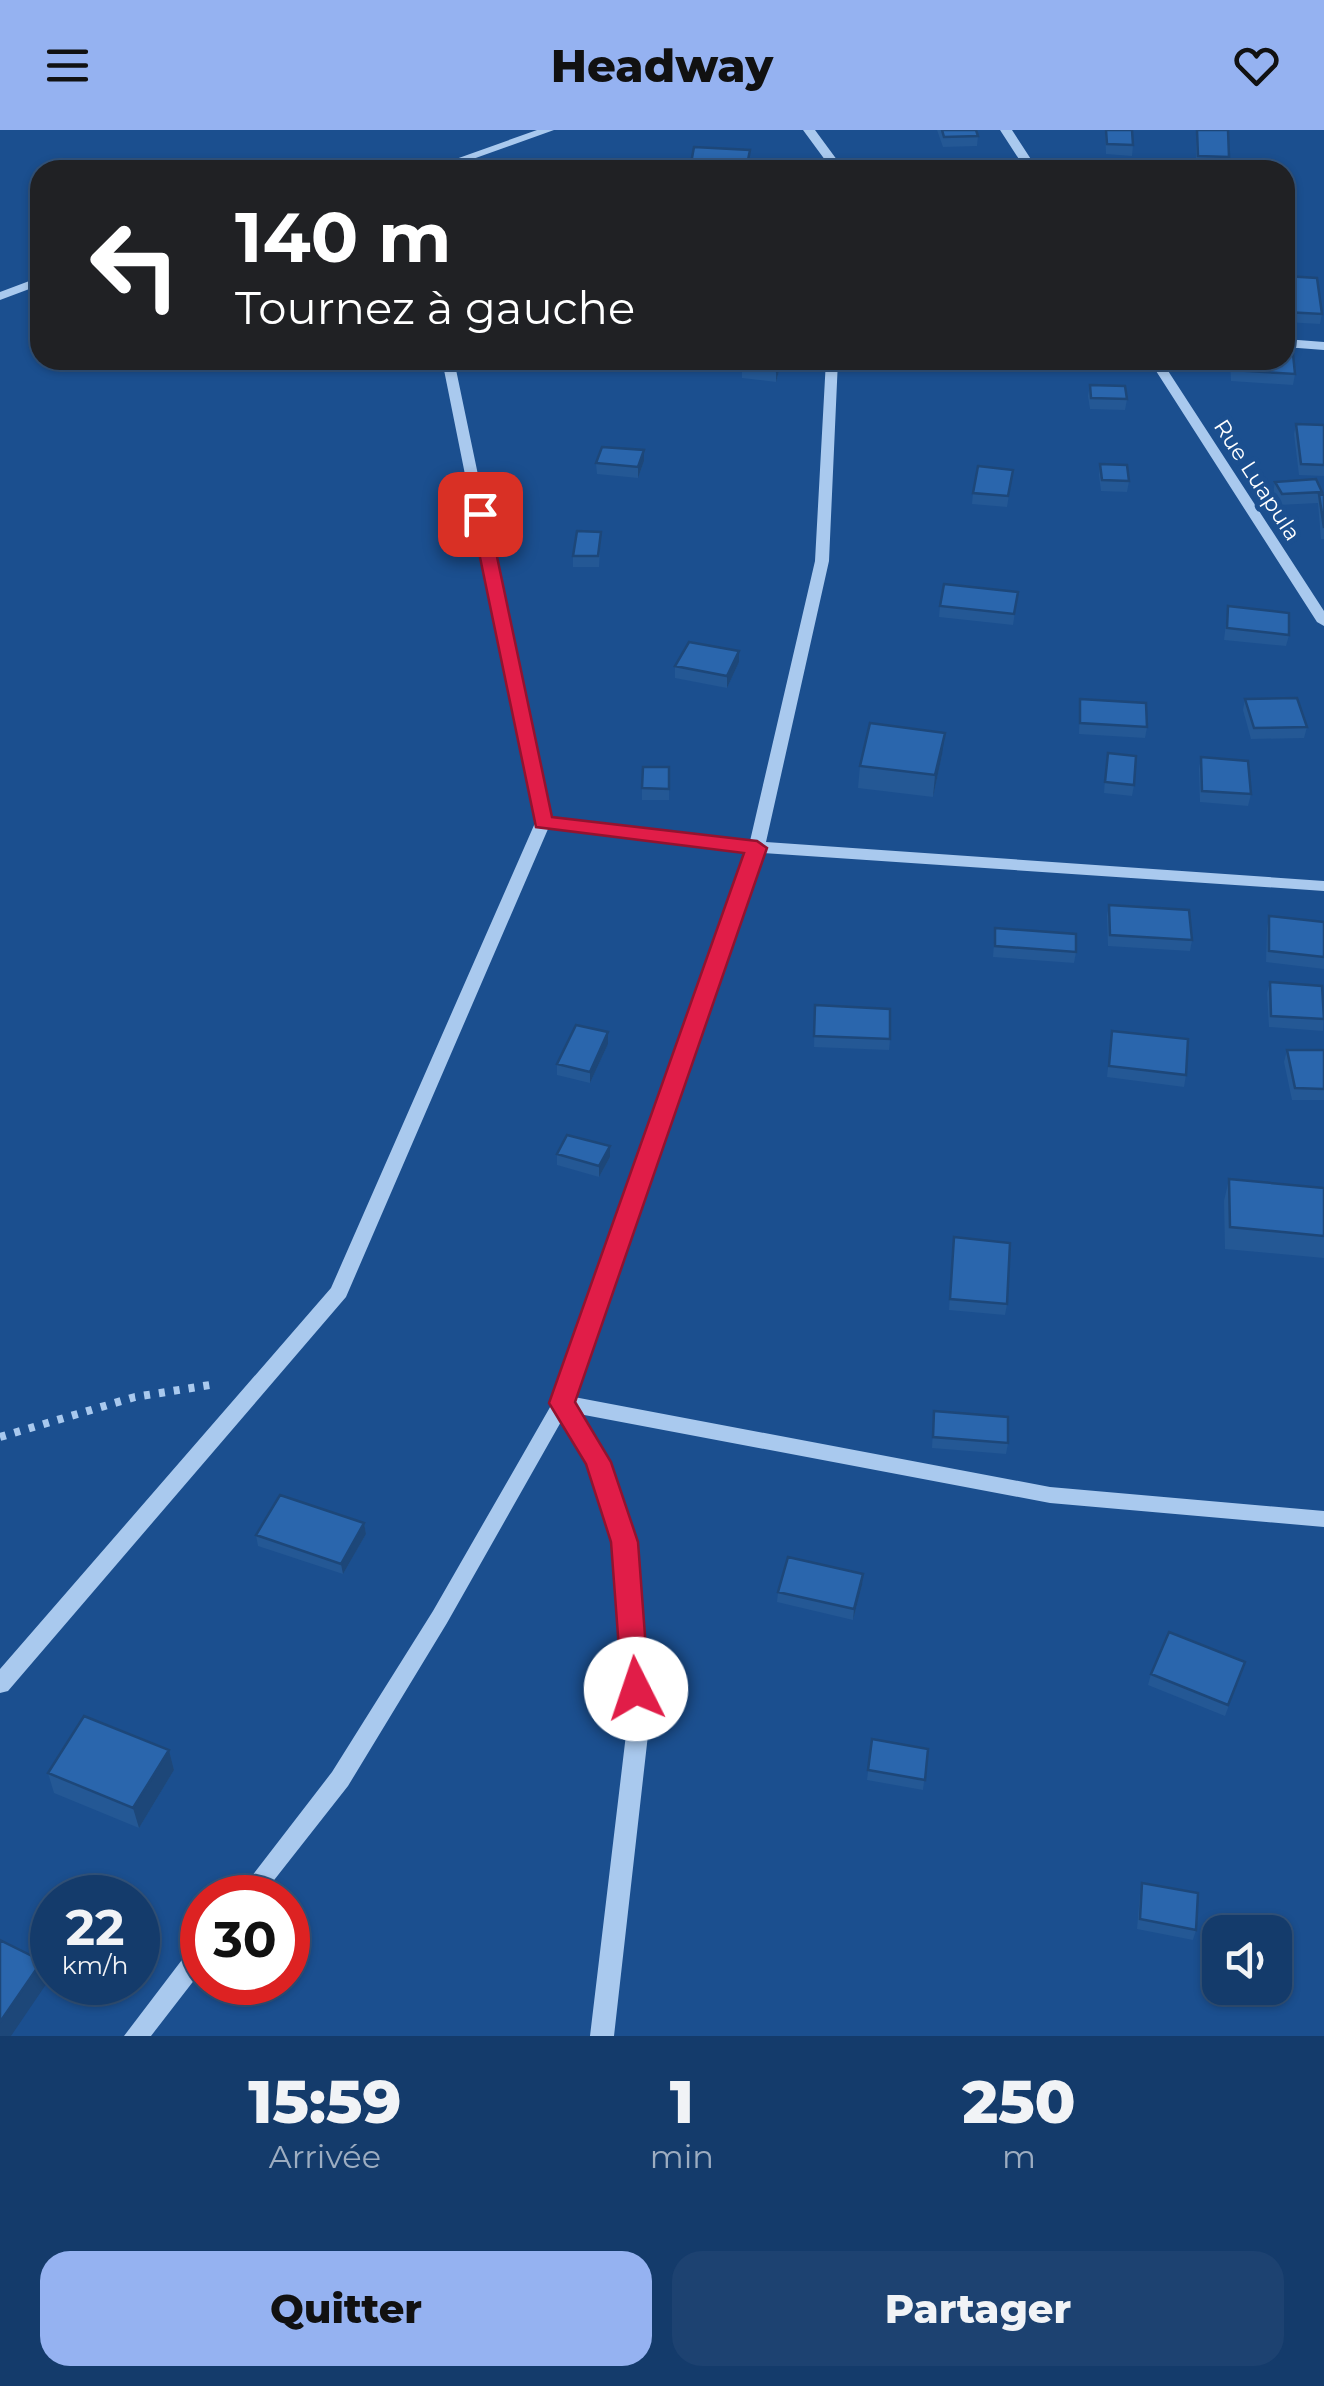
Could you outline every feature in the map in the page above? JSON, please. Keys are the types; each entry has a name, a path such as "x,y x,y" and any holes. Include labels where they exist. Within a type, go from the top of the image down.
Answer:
{"street":[{"path":"460,160 548,130"},
{"path":"809,130 831,160"},
{"path":"1006,130 1026,160"},
{"path":"0,296 30,285"},
{"path":"1295,344 1324,346"},
{"path":"0,1684 339,1292 543,822 450,370"},
{"path":"264,1875 340,1778 440,1617 562,1403 757,848 822,561 832,370"},
{"name":"Rue Luapula","path":"1161,370 1324,622"},
{"path":"543,822 757,848 1324,886"},
{"path":"562,1403 1050,1495 1324,1520"},
{"path":"562,1403 598,1462 624,1542 638,1726 602,2036"},
{"path":"136,2036 180,1980"}],"path":[{"path":"0,1438 135,1397 265,1376"}],"building":[{"path":"942,130 976,130 978,136 944,137"},
{"path":"1106,130 1132,130 1133,145 1107,144"},
{"path":"1197,130 1228,130 1229,157 1198,156"},
{"path":"694,147 750,150 748,160 692,160"},
{"path":"1295,277 1317,278 1322,314 1295,313"},
{"path":"1233,370 1295,370 1295,374"},
{"path":"1090,385 1125,386 1127,399 1091,398"},
{"path":"1296,424 1324,425 1324,465 1301,464"},
{"path":"602,447 644,450 638,467 596,463"},
{"path":"1100,464 1127,465 1129,481 1102,480"},
{"path":"978,466 1013,470 1008,496 973,493"},
{"path":"1316,479 1322,492 1282,494 1275,482"},
{"path":"1319,494 1324,495 1324,528"},
{"path":"577,531 601,532 598,556 573,556"},
{"path":"944,584 1018,592 1014,614 940,606"},
{"path":"1228,606 1289,613 1289,635 1227,628"},
{"path":"689,642 739,651 727,676 675,666"},
{"path":"1297,698 1307,727 1254,728 1245,699"},
{"path":"1080,699 1146,703 1147,727 1080,723"},
{"path":"870,723 945,733 935,775 860,766"},
{"path":"1108,753 1136,756 1134,785 1105,782"},
{"path":"1201,757 1248,761 1251,794 1202,791"},
{"path":"643,767 669,767 669,789 642,788"},
{"path":"1109,905 1189,910 1192,940 1110,935"},
{"path":"1269,916 1324,922 1324,957 1269,951"},
{"path":"995,928 1076,934 1076,952 995,946"},
{"path":"1270,982 1322,986 1324,1019 1271,1016"},
{"path":"815,1005 890,1009 890,1039 814,1036"},
{"path":"576,1025 608,1032 590,1072 557,1064"},
{"path":"1112,1031 1188,1039 1186,1075 1109,1066"},
{"path":"1287,1050 1324,1050 1324,1089 1295,1088"},
{"path":"567,1135 610,1146 599,1166 557,1154"},
{"path":"1229,1179 1324,1188 1324,1236 1230,1227"},
{"path":"954,1237 1010,1243 1007,1304 950,1299"},
{"path":"934,1411 1008,1417 1008,1443 933,1437"},
{"path":"280,1495 364,1523 341,1564 256,1535"},
{"path":"788,1557 863,1574 854,1609 778,1592"},
{"path":"1169,1632 1245,1662 1228,1705 1151,1674"},
{"path":"84,1716 169,1750 133,1808 48,1773"},
{"path":"872,1739 928,1749 925,1780 868,1770"},
{"path":"1142,1883 1198,1893 1196,1930 1140,1919"},
{"path":"0,1940 30,1955 30,1978 0,2022"}],"route":[{"path":"480,514 543,822 757,848 562,1403 598,1462 624,1542 636,1689"}]}
